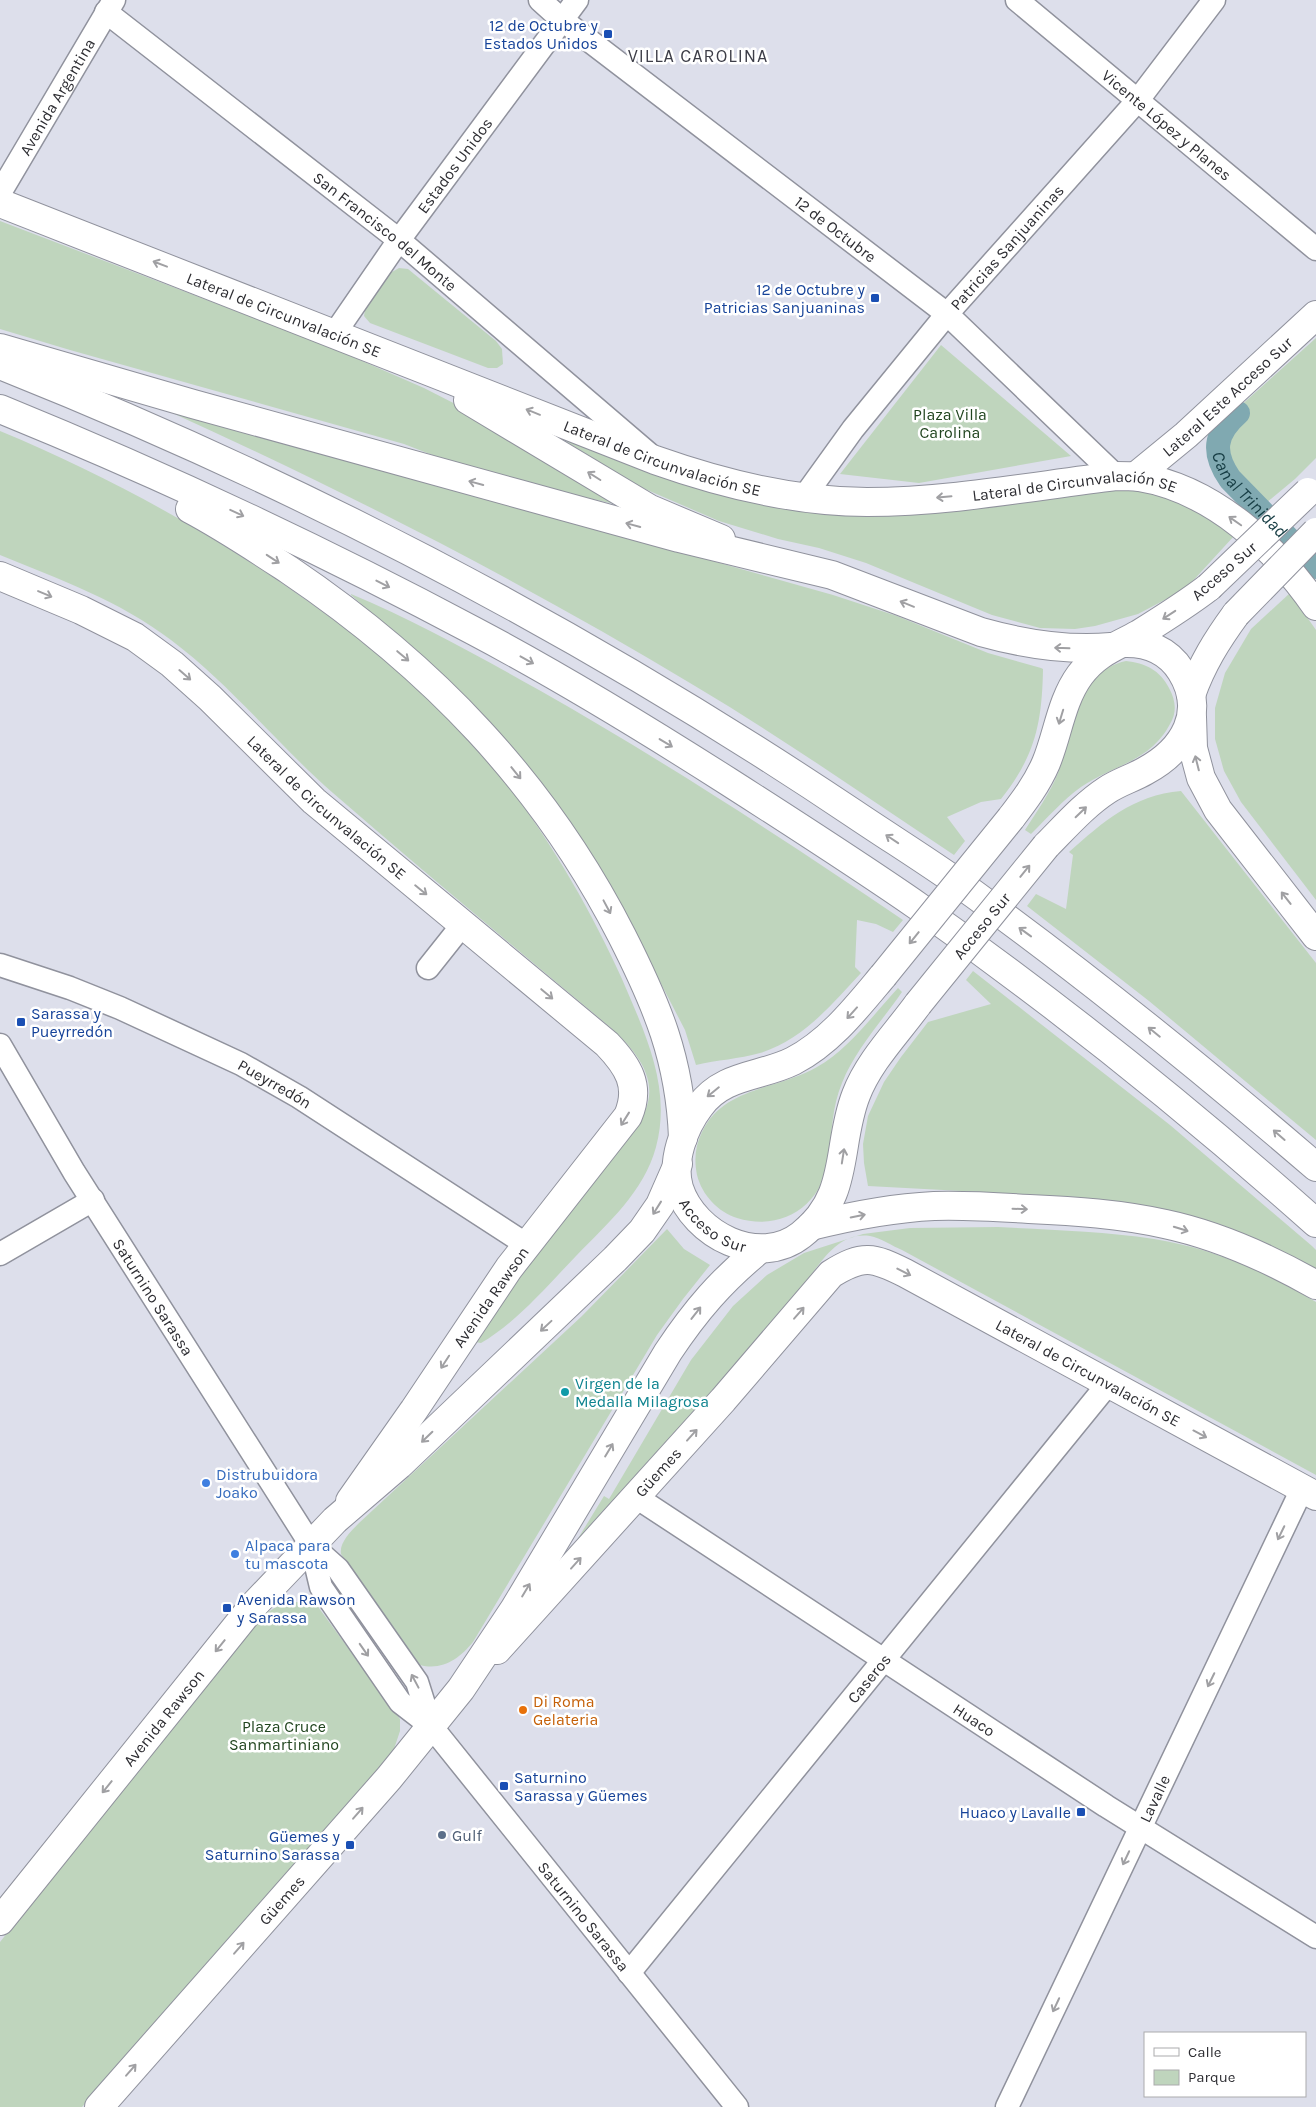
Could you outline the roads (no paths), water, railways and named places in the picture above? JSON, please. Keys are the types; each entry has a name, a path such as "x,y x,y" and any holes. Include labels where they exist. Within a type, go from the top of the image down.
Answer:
{"main road":[{"name":"Lateral de Circunvalación SE","path":"0,203 336,333 656,460 705,477 755,490 866,502 930,499 1126,476 1155,480 1186,491 1215,507 1242,526 1292,574 1316,606"},
{"name":"Lateral Este Acceso Sur","path":"1126,476 1186,435 1316,315"},
{"path":"0,348 405,463 679,538 798,566"},
{"path":"406,361 650,509 693,529 798,566 859,584 956,623 1006,639 1054,648 1093,649 1134,643 1150,645 1164,653 1178,666 1186,680 1192,704 1193,748 1201,778 1218,810 1316,936"},
{"path":"0,365 235,466 392,542 526,613 732,733 978,897 1031,936 1137,1018 1316,1167"},
{"path":"0,410 215,522 274,560 321,592 388,644 468,718 518,775 569,844 589,874 647,986 664,1028 677,1076 682,1106 680,1151"},
{"path":"0,410 194,493 364,574 533,663 682,752 817,838 989,957 1189,1114 1316,1223"},
{"name":"Acceso Sur","path":"1312,489 1209,587 1117,645 1087,667 1070,690 1037,782 1011,818 841,1025 808,1052 777,1068 740,1077 710,1094 691,1118 680,1151 679,1187 692,1212 702,1224 730,1242 760,1249 788,1243 811,1226 826,1207 839,1177 851,1110 856,1093 878,1057 918,1004 1046,846 1088,805 1107,790 1146,771 1162,761 1175,749 1185,735 1199,673 1212,648 1236,614 1316,532"},
{"name":"Lateral de Circunvalación SE","path":"0,576 81,610 135,637 172,664 210,698 314,801 607,1044 617,1054 629,1073"},
{"name":"Avenida Rawson","path":"335,1520 391,1444 487,1299 527,1244 628,1116 633,1105 634,1093 629,1073"},
{"name":"Avenida Rawson","path":"0,1921 253,1606 335,1520 398,1465 615,1259 642,1231 660,1205 680,1151"},
{"path":"811,1226 868,1214 934,1206 1095,1212 1167,1224 1207,1236 1277,1265 1316,1285"},
{"name":"Güemes","path":"461,1689 515,1608 678,1338 719,1285 760,1249"},
{"name":"Lateral de Circunvalación SE","path":"858,1262 870,1259 905,1273 1309,1493"},
{"name":"Güemes","path":"99,2107 389,1778 461,1689 723,1400 831,1274 845,1266 858,1262"}],"street":[{"name":"12 de Octubre","path":"540,0 562,19 947,314 1126,476"},
{"name":"Estados Unidos","path":"336,333 399,240 577,0"},
{"name":"Vicente López y Planes","path":"1017,0 1316,250"},
{"name":"Patricias Sanjuaninas","path":"804,496 853,430 947,314 1138,100 1214,0"},
{"name":"Avenida Argentina","path":"0,193 110,6"},
{"name":"San Francisco del Monte","path":"110,6 399,240 656,460"},
{"path":"428,968 462,924"},
{"name":"Pueyrredón","path":"0,965 70,988 120,1008 241,1064 299,1097 527,1244"},
{"name":"Saturnino Sarassa","path":"0,1045 93,1200 311,1545 338,1569 417,1682 431,1726 737,2107"},
{"path":"0,1254 93,1200"},
{"name":"Caseros","path":"629,1973 1108,1384"},
{"name":"Lavalle","path":"1007,2107 1141,1827 1309,1493"},
{"name":"Huaco","path":"636,1497 1141,1827 1316,1937"}],"waterway":[{"name":"Canal Trinidad","path":"1238,413 1224,429 1218,444 1220,461 1224,470 1230,479 1316,567"}],"place":[{"name":"12 de Octubre y Estados Unidos","path":"608,34"},
{"name":"12 de Octubre y Patricias Sanjuaninas","path":"875,298"},
{"name":"Sarassa y Pueyrredón","path":"21,1022"},
{"name":"Virgen de la Medalla Milagrosa","path":"565,1392"},
{"name":"Distrubuidora Joako","path":"206,1483"},
{"name":"Alpaca para tu mascota","path":"235,1554"},
{"name":"Avenida Rawson y Sarassa","path":"227,1608"},
{"name":"Di Roma Gelateria","path":"523,1710"},
{"name":"Saturnino Sarassa y Güemes","path":"504,1786"},
{"name":"Huaco y Lavalle","path":"1081,1812"},
{"name":"Gulf","path":"442,1835"},
{"name":"Güemes y Saturnino Sarassa","path":"350,1845"}],"district":[{"name":"VILLA CAROLINA","path":"698,56"}],"park label":[{"name":"Plaza Villa Carolina","path":"950,423"},
{"name":"Plaza Cruce Sanmartiniano","path":"284,1735"}]}
